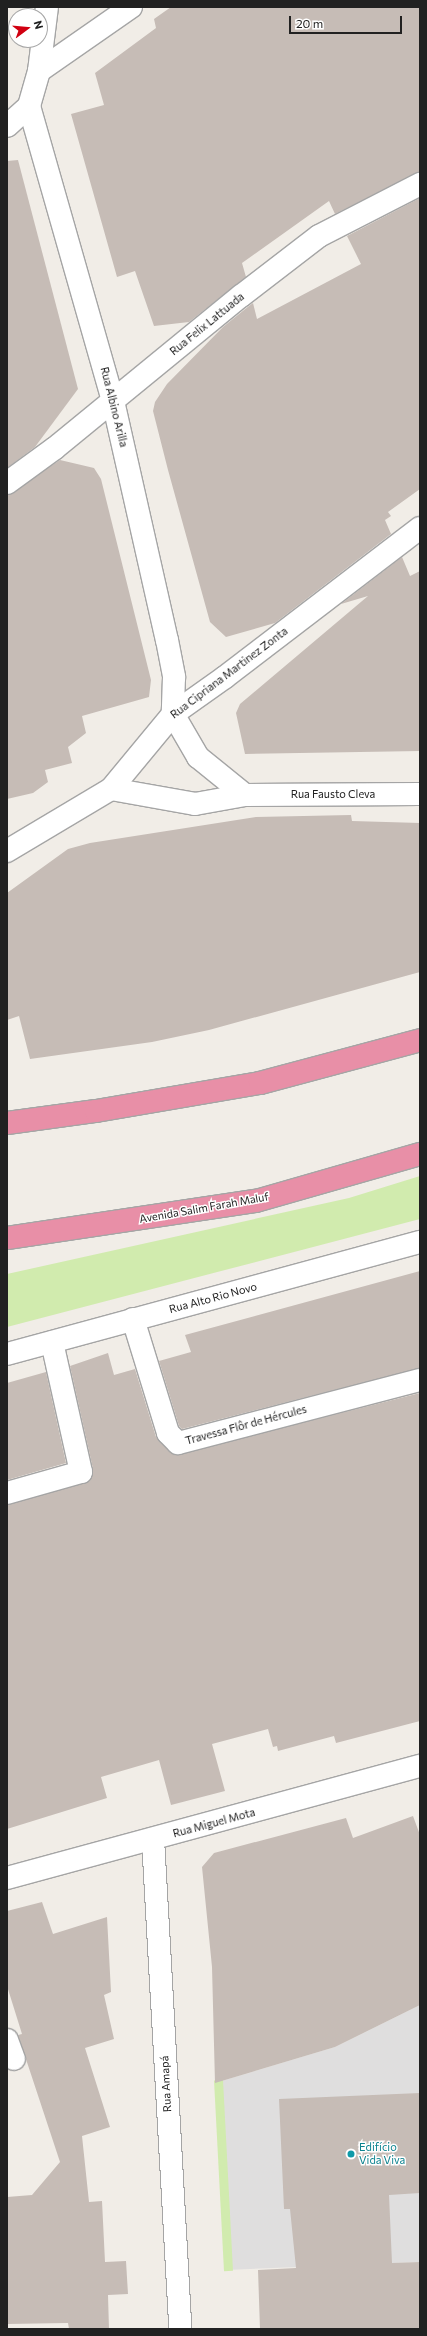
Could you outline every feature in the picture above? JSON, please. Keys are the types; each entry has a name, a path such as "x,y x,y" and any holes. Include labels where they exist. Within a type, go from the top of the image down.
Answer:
{"highway":[{"path":"7,1123 96,1111 260,1083 420,1040"},
{"name":"Avenida Salim Farah Maluf","path":"7,1238 256,1201 420,1154"}],"street":[{"path":"7,126 29,106 39,71 47,7"},
{"path":"39,71 130,7"},
{"name":"Rua Albino Arilla","path":"29,106 113,400 174,677 172,714"},
{"name":"Rua Felix Lattuada","path":"7,483 319,236 420,184"},
{"name":"Rua Cipriana Martinez Zonta","path":"7,851 111,789 172,714 225,677 420,528"},
{"path":"172,714 198,756 245,795"},
{"name":"Rua Fausto Cleva","path":"111,789 195,804 245,795 420,794"},
{"name":"Rua Alto Rio Novo","path":"7,1354 420,1242"},
{"name":"Travessa Flôr de Hércules","path":"133,1319 168,1433 178,1443 420,1380"},
{"path":"7,1493 81,1472 52,1342"},
{"name":"Rua Miguel Mota","path":"7,1878 153,1840 420,1766"},
{"name":"Rua Amapá","path":"153,1840 180,2329"}],"shaded area":[{"path":"420,2005 420,2262 226,2270 215,2083 335,2047"}],"green space":[{"path":"420,1176 420,1219 7,1327 7,1274 349,1198"},
{"path":"214,2080 223,2080 233,2271 224,2271"}],"building":[{"path":"171,7 420,7 420,172 335,214 329,201 242,263 246,277 189,322 154,326 135,271 117,277 71,114 104,105 95,73 156,28 154,19"},
{"path":"18,160 78,389 35,447 7,468 7,161"},
{"path":"420,198 420,489 388,512 391,516 385,520 391,534 275,623 226,637 210,622 153,411 155,402 167,384 223,327 249,306 253,303 257,319 361,264 347,236"},
{"path":"60,460 94,468 101,479 151,680 149,697 82,716 86,733 68,747 72,763 45,770 48,782 33,793 7,799 7,495"},
{"path":"402,557 410,576 420,571 420,751 245,754 236,713 240,704 368,596 341,604"},
{"path":"351,815 352,821 420,823 420,972 209,1030 152,1042 30,1059 19,1016 7,1020 7,893 68,849 90,843 256,817"},
{"path":"420,1271 420,1368 182,1429 179,1426 159,1361 191,1352 185,1335"},
{"path":"108,1353 114,1375 135,1369 156,1437 175,1455 420,1393 420,1721 336,1743 334,1736 278,1751 277,1746 273,1747 268,1729 212,1744 225,1791 171,1805 159,1760 101,1777 107,1798 7,1829 7,1505 90,1481 93,1469 70,1366"},
{"path":"46,1372 66,1463 7,1480 7,1383"},
{"path":"413,1816 420,1835 420,2005 335,2047 215,2083 212,1967 202,1867 214,1853 346,1818 353,1838"},
{"path":"42,1902 53,1934 107,1917 111,1992 104,1995 114,2039 85,2048 110,2127 82,2136 89,2202 102,2201 105,2262 126,2261 128,2294 108,2295 109,2329 69,2329 68,2323 7,2324 7,2197 32,2195 60,2162 18,2035 22,2034 7,1986 7,1911"},
{"path":"420,2093 420,2193 389,2195 392,2263 420,2262 420,2329 260,2329 258,2270 296,2268 290,2209 284,2209 279,2099"}],"place":[{"name":"Edifício Vida Viva","path":"351,2154"}]}
